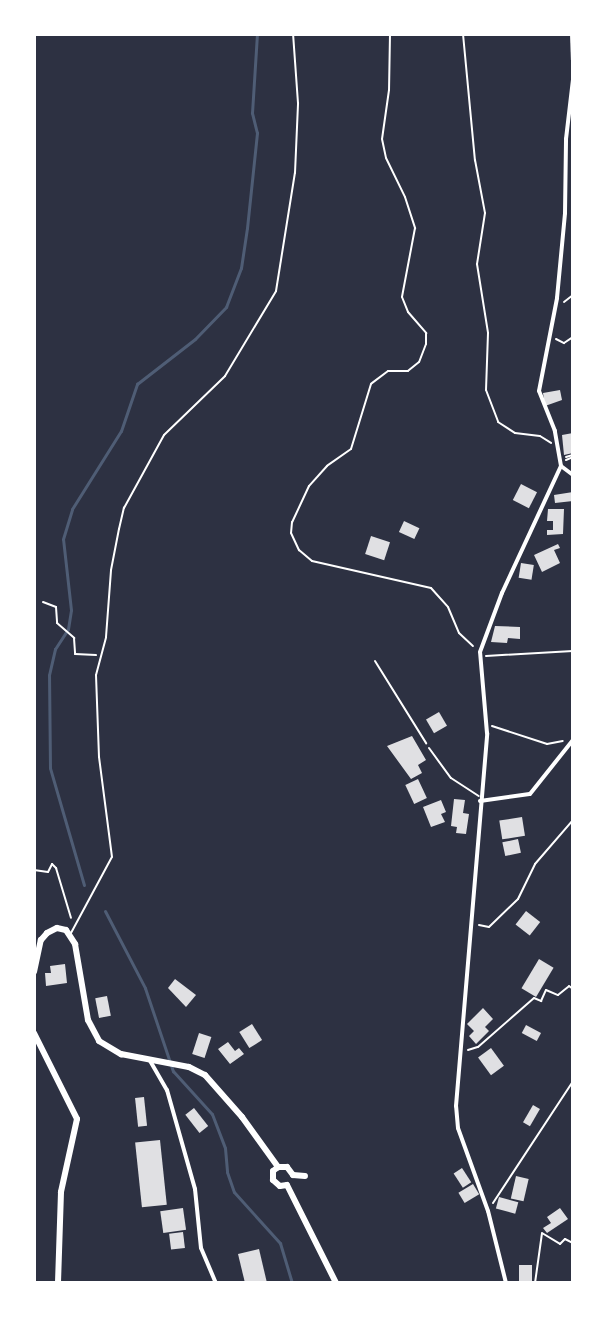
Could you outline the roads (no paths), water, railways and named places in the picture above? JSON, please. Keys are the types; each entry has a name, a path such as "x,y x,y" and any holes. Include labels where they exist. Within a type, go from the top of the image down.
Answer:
{"main road":[{"path":"34,972 41,940 47,933 61,928 71,934 94,1034 111,1051 181,1065 212,1080 278,1167"},
{"path":"34,1033 77,1119 61,1192 58,1283"},
{"path":"287,1185 280,1186 273,1180 272,1174 278,1167 287,1167 293,1175 305,1176"},
{"path":"287,1185 293,1175"},
{"path":"287,1185 336,1283"}],"street":[{"path":"572,34 573,60"},
{"path":"506,1283 488,1211 458,1128 459,1052 487,724 480,654 502,593 561,466 555,431 539,391 547,336 557,298 565,213 566,139 573,79"},
{"path":"561,466 573,475"},
{"path":"480,799 530,794 573,739"},
{"path":"149,1059 167,1090 195,1189 201,1248 216,1283"}],"lane":[{"path":"71,934 112,857 99,757 96,675 106,637 111,570 124,508 164,435 225,376 276,291 295,173 298,103 293,34"},
{"path":"429,748 451,778 480,799"}],"waterway":[{"path":"84,885 50,768 49,675 55,649 68,629 71,610 63,539 72,509 121,431 137,384 195,339 226,307 241,268 257,133 252,113 257,34"},
{"path":"105,911 145,988 173,1071 212,1114 225,1148 227,1172 234,1192 280,1243 292,1283"}]}
